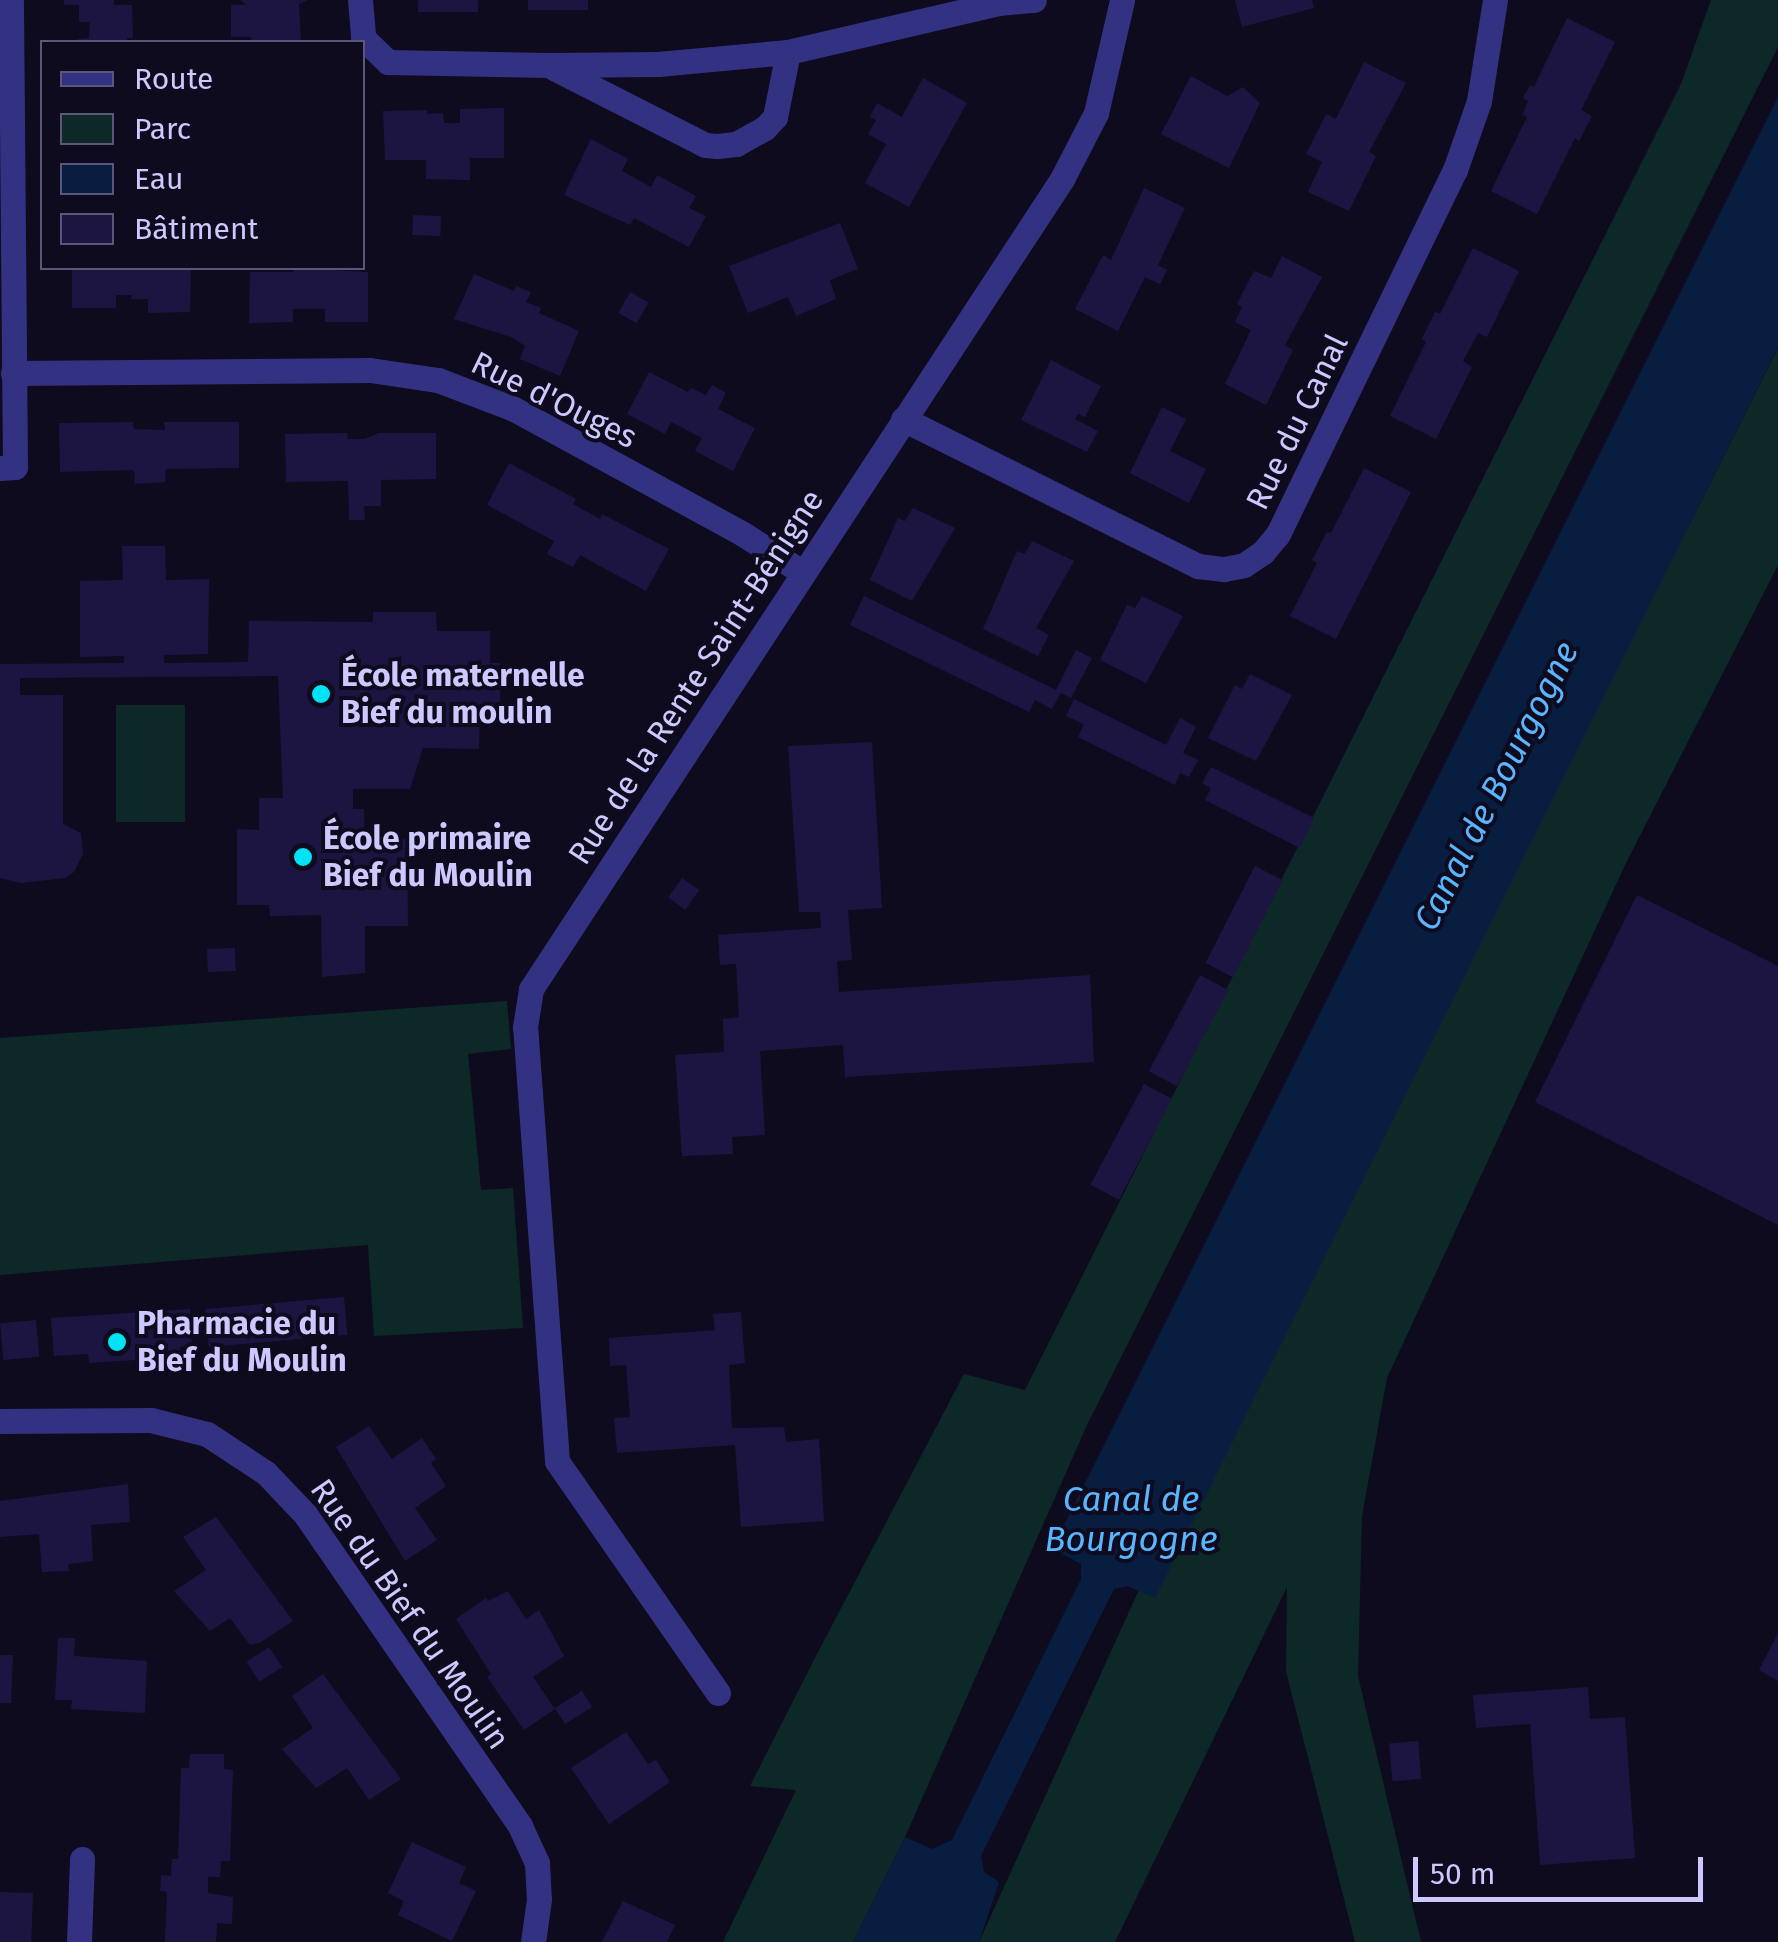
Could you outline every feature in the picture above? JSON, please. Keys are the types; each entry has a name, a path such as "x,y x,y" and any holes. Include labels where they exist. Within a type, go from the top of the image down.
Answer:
{"street":[{"path":"0,468 15,467 5,90 11,0"},
{"path":"360,0 363,38 388,62 548,65 658,64 788,52 998,3 1034,0"},
{"name":"Rue de la Rente Saint-Bénigne","path":"718,1693 557,1462 525,1027 531,989 1006,267 1080,147 1109,68 1122,0"},
{"name":"Rue du Canal","path":"903,420 1198,566 1224,569 1244,565 1263,552 1278,534 1455,170 1480,101 1496,0"},
{"path":"548,65 705,145 717,146 736,144 775,118 788,52"},
{"name":"Rue d'Ouges","path":"13,373 370,370 438,380 514,409 743,534 802,572"},
{"name":"Rue du Bief du Moulin","path":"0,1421 151,1420 206,1434 266,1473 305,1514 520,1826 537,1863 539,1899 534,1942"},
{"path":"79,1942 82,1859"}],"green space":[{"path":"1711,0 1778,0 1778,47 1087,1425 905,1837 853,1942 723,1942 796,1790 750,1786 815,1658 964,1374 1025,1390 1681,84"},
{"path":"1778,348 1778,565 1625,865 1387,1378 1362,1516 1358,1676 1421,1942 1355,1942 1286,1671 1287,1587 1115,1942 979,1942 1138,1592 1271,1359"},
{"path":"116,705 185,705 185,822 116,822"},
{"path":"507,1001 511,1049 468,1054 481,1190 513,1188 523,1328 374,1336 368,1245 0,1275 0,1038"}],"water":[{"name":"Canal de Bourgogne","path":"1778,97 1778,347 1155,1598 1127,1586 1114,1589 981,1856 984,1872 999,1882 979,1942 853,1942 905,1837 932,1849 952,1840 1081,1579 1081,1564 1052,1549"}],"building":[{"path":"64,0 114,0 114,5 132,5 133,38 77,40 89,38 90,22 79,22 79,5 64,5"},
{"path":"241,0 308,0 299,4 301,40 231,37 231,5 246,5"},
{"path":"418,0 478,0 478,12 418,12"},
{"path":"528,0 588,0 588,10 528,10"},
{"path":"1235,0 1312,0 1314,8 1242,27"},
{"path":"1567,18 1615,42 1581,110 1592,116 1579,141 1575,138 1537,214 1491,191 1527,117 1522,115 1528,101 1523,98 1530,85 1534,87"},
{"path":"1364,62 1406,83 1369,152 1376,156 1349,211 1308,192 1322,162 1306,154 1326,114 1336,119"},
{"path":"1191,76 1227,96 1243,87 1260,103 1229,168 1161,134"},
{"path":"923,78 967,103 909,207 865,183 886,144 868,134 876,120 870,117 877,103 902,117"},
{"path":"504,108 504,158 470,158 470,180 426,179 426,160 385,160 383,111 427,110 427,114 443,113 444,123 460,123 460,109"},
{"path":"591,139 628,159 622,171 651,187 657,175 696,196 689,208 706,216 689,247 634,218 630,225 564,195"},
{"path":"1144,188 1185,208 1158,265 1167,270 1160,284 1145,277 1118,331 1075,309 1103,255 1111,260"},
{"path":"413,215 441,216 440,236 412,235"},
{"path":"840,223 858,269 830,280 836,299 796,316 788,297 748,313 729,266"},
{"path":"1473,248 1519,271 1487,337 1478,333 1463,361 1472,367 1436,439 1390,416 1426,342 1422,339 1428,326 1435,312 1440,314"},
{"path":"1282,256 1322,277 1285,345 1293,350 1266,405 1225,384 1251,330 1235,322 1242,307 1237,304 1254,271 1271,278"},
{"path":"72,270 191,270 190,312 148,313 148,299 131,299 132,295 116,295 116,308 72,308"},
{"path":"250,272 368,272 368,322 325,322 325,309 293,309 293,322 249,323"},
{"path":"474,274 514,291 516,286 531,292 526,302 541,308 539,313 579,331 560,376 520,359 525,346 511,337 454,319"},
{"path":"630,292 648,302 637,323 618,313"},
{"path":"1051,360 1101,386 1085,417 1078,414 1075,419 1098,431 1087,452 1021,420"},
{"path":"649,372 688,392 691,388 706,395 712,385 726,393 718,409 755,428 733,471 695,451 702,438 671,422 665,434 627,414"},
{"path":"1162,407 1186,419 1170,451 1206,469 1189,503 1130,473"},
{"path":"133,422 134,429 165,430 164,422 239,422 239,468 166,469 165,482 135,484 134,470 60,472 59,423"},
{"path":"347,433 348,439 364,439 379,433 436,433 436,479 381,480 381,506 364,506 365,520 349,520 348,481 286,482 285,434"},
{"path":"509,463 576,499 573,504 600,519 602,514 669,549 646,591 580,555 573,567 547,554 554,541 487,505"},
{"path":"1364,468 1411,492 1336,639 1290,616 1317,563 1312,560 1327,532 1331,533"},
{"path":"913,508 955,528 912,601 870,580 898,518 905,521"},
{"path":"1032,541 1074,561 1036,628 1049,635 1038,656 983,629 1017,551 1025,554"},
{"path":"122,546 165,546 166,580 209,579 208,654 164,655 164,663 248,662 249,621 373,622 373,612 436,612 437,631 490,631 490,663 500,663 500,706 480,706 479,749 423,748 410,789 353,789 353,809 364,809 365,839 407,839 408,926 365,926 365,973 322,977 321,915 270,916 269,905 237,905 237,829 259,830 259,798 283,798 278,676 20,678 20,695 63,695 63,824 81,833 83,854 74,872 65,878 21,883 0,878 0,664 124,663 124,656 80,657 80,581 123,580"},
{"path":"864,596 1056,690 1076,650 1092,658 1071,698 1061,693 1052,709 1035,700 1029,712 850,625"},
{"path":"1142,596 1183,616 1146,683 1100,660 1127,605 1135,608"},
{"path":"1250,674 1292,695 1256,761 1208,738 1235,685 1242,689"},
{"path":"1074,699 1166,745 1180,718 1196,727 1183,753 1198,760 1189,777 1180,773 1175,785 1078,737 1084,724 1066,716"},
{"path":"872,742 882,908 848,910 852,960 837,961 839,992 1090,975 1094,1062 845,1077 843,1045 760,1051 765,1135 732,1137 733,1154 682,1156 675,1055 724,1052 723,1019 739,1017 736,964 720,965 718,935 821,928 820,912 799,912 788,746"},
{"path":"1211,767 1314,818 1300,848 1205,800 1211,788 1202,783"},
{"path":"1255,866 1283,880 1233,977 1206,963"},
{"path":"682,878 699,890 685,910 668,898"},
{"path":"1637,895 1778,966 1778,1225 1535,1102"},
{"path":"235,948 236,971 208,972 207,949"},
{"path":"1200,975 1228,990 1177,1086 1149,1071"},
{"path":"1144,1084 1172,1099 1119,1200 1090,1185"},
{"path":"344,1297 347,1335 209,1347 206,1309"},
{"path":"190,1309 192,1346 180,1347 181,1357 89,1363 88,1354 54,1356 51,1318"},
{"path":"741,1312 745,1363 729,1365 732,1428 784,1427 786,1442 819,1439 824,1521 741,1527 735,1445 617,1453 614,1418 630,1417 626,1365 610,1366 609,1338 715,1330 713,1314"},
{"path":"36,1320 39,1357 3,1360 0,1323"},
{"path":"369,1426 392,1459 422,1438 436,1459 431,1463 446,1486 415,1508 437,1540 405,1561 336,1447"},
{"path":"128,1484 130,1522 91,1525 93,1561 68,1564 69,1571 42,1572 39,1534 0,1537 0,1501"},
{"path":"216,1517 293,1621 261,1642 250,1645 230,1618 210,1631 174,1591 206,1570 183,1537"},
{"path":"508,1591 526,1619 539,1610 564,1656 533,1677 555,1709 524,1730 487,1677 491,1674 456,1619 486,1598 488,1601"},
{"path":"1778,1633 1778,1681 1759,1670"},
{"path":"58,1638 75,1638 74,1656 147,1661 145,1713 71,1709 72,1700 55,1700"},
{"path":"269,1647 282,1667 259,1682 246,1662"},
{"path":"0,1655 13,1655 11,1703 0,1703"},
{"path":"323,1674 401,1779 369,1800 347,1768 316,1788 282,1749 313,1728 292,1696"},
{"path":"1588,1687 1590,1719 1625,1717 1635,1858 1540,1865 1530,1724 1476,1728 1473,1695"},
{"path":"582,1691 592,1707 565,1724 555,1708"},
{"path":"626,1732 648,1764 656,1760 670,1782 609,1824 571,1768"},
{"path":"1418,1741 1421,1779 1392,1781 1389,1744"},
{"path":"190,1754 224,1754 224,1769 233,1770 230,1861 221,1861 220,1877 208,1877 208,1893 233,1897 232,1924 217,1923 216,1942 165,1942 167,1892 160,1891 161,1875 171,1876 172,1859 178,1859 181,1768 189,1768"},
{"path":"412,1842 466,1867 459,1883 476,1891 452,1941 398,1915 404,1901 388,1893"},
{"path":"0,1892 33,1893 31,1942 0,1942"},
{"path":"623,1901 675,1925 667,1942 602,1942"}],"place":[{"name":"École maternelle Bief du moulin","path":"321,694"},
{"name":"École primaire Bief du Moulin","path":"303,857"},
{"name":"Pharmacie du Bief du Moulin","path":"117,1342"}]}
